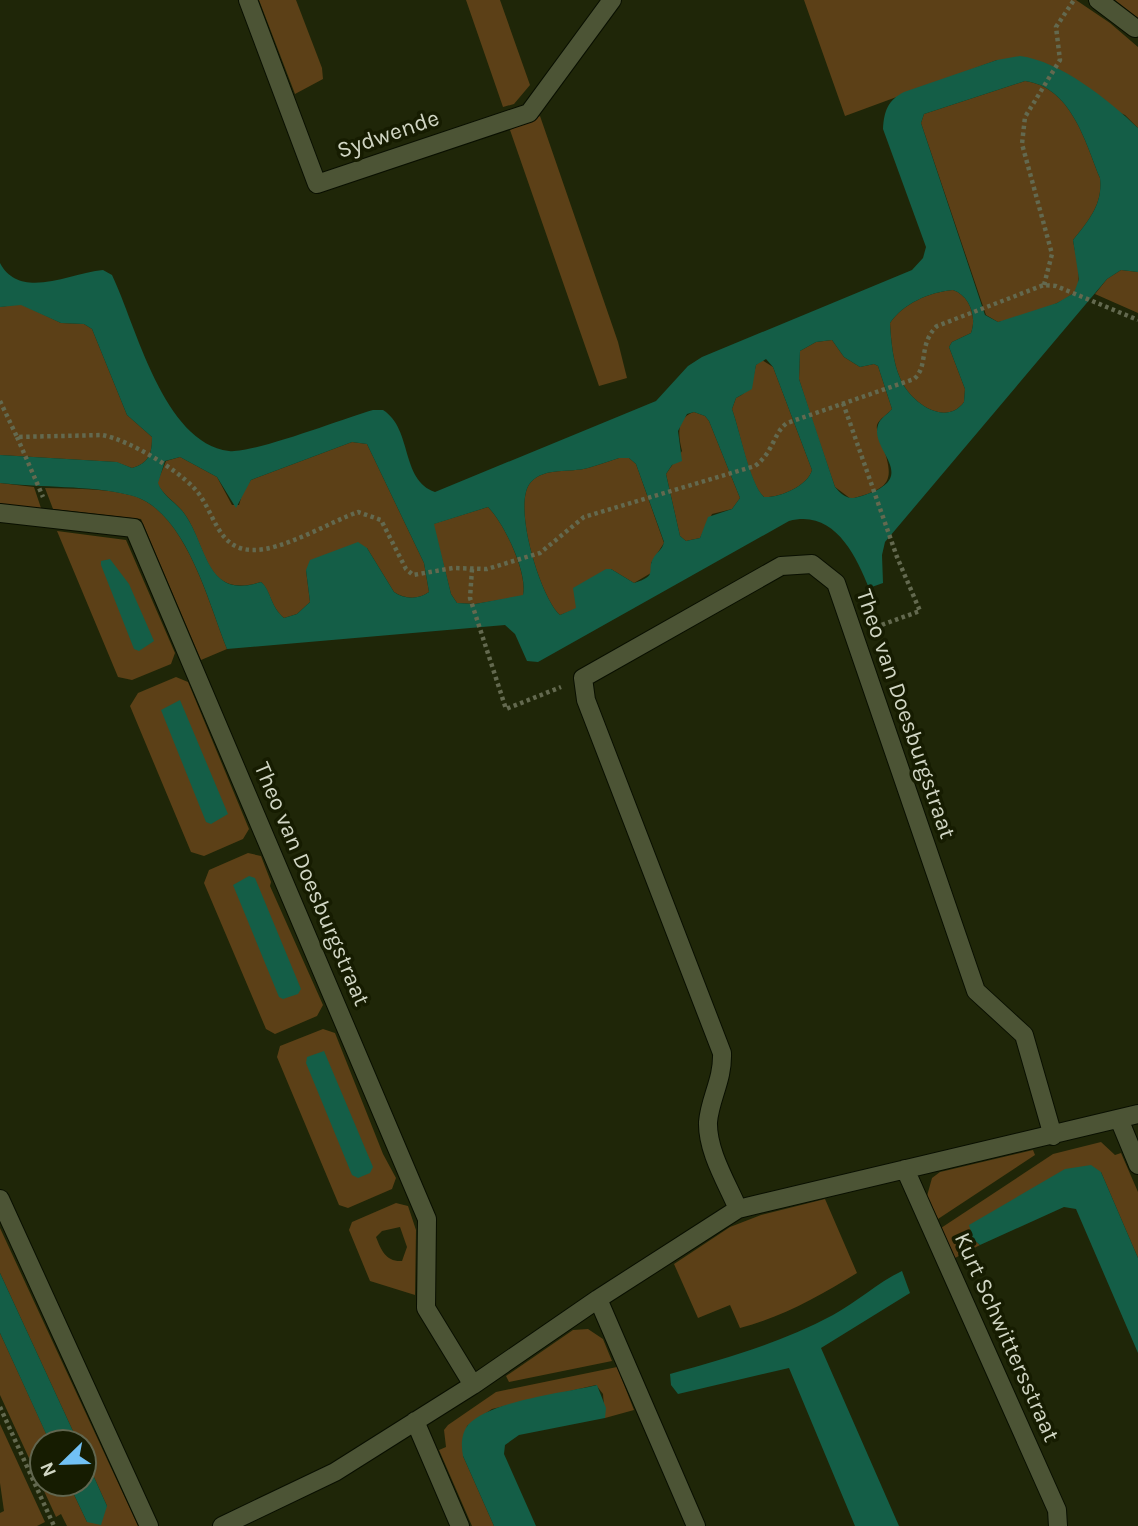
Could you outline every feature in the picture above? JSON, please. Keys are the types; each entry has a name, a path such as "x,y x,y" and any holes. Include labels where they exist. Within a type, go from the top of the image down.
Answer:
{"street":[{"name":"Sydwende","path":"248,0 317,184 529,113 612,0"},
{"path":"1098,0 1135,29"},
{"name":"Theo van Doesburgstraat","path":"0,513 134,528 427,1219 426,1308 473,1385"},
{"name":"Theo van Doesburgstraat","path":"583,678 780,566 812,564 835,583 976,991 1024,1035 1053,1136"},
{"path":"583,678 586,700 722,1053 723,1073 708,1119 709,1139 738,1209"},
{"path":"222,1526 335,1472 473,1385 598,1299 738,1209 1138,1114"},
{"path":"1119,1119 1138,1165"},
{"name":"Kurt Schwittersstraat","path":"905,1169 1058,1510 1058,1526"},
{"path":"0,1199 149,1526"},
{"path":"598,1299 696,1526"},
{"path":"415,1421 460,1526"}],"path":[{"path":"1044,285 1052,254 1022,144 1025,117 1060,60 1056,27 1074,0"},
{"path":"17,437 102,435 142,451 201,495 225,540 233,547 254,551 280,544 358,512 370,513 381,520 406,569 412,575 420,576 453,568 472,569 504,565 540,553 584,517 755,467 766,458 781,427 788,423 914,379 921,373 927,336 937,326 996,306 1044,285 1068,290 1138,320"},
{"path":"0,401 25,450 44,499"},
{"path":"843,403 897,557 920,611 852,636"},
{"path":"472,569 470,598 506,709 583,678"},
{"path":"0,1406 54,1526"}],"shaded area":[{"path":"259,0 296,0 322,68 323,79 295,94"},
{"path":"466,0 500,0 530,85 514,104 503,107"},
{"path":"804,0 1076,0 1110,23 1138,47 1138,128 1125,115 997,60 845,116"},
{"path":"1115,0 1138,0 1138,18"},
{"path":"1020,56 1051,65 1083,83 1138,128 1138,272 1121,270 1107,279 885,542 882,555 883,583 869,588 857,561 840,537 818,521 804,519 789,521 538,662 527,661 515,634 505,625 227,649 192,559 180,537 149,503 129,495 98,490 0,483 0,455 117,462 132,468 148,457 152,437 127,415 92,329 84,324 61,323 21,305 0,307 0,263 9,274 20,281 33,283 103,270 112,275 142,351 169,405 186,427 206,443 229,451 241,450 373,410 383,410 399,429 416,477 424,486 435,492 656,401 688,366 702,357 912,270 923,258 926,247 883,129 886,111 891,102 904,92 997,60","holes":["1025,81 1041,85 1054,93 1065,105 1082,133 1100,178 1097,204 1073,240 1079,279 1074,293 1057,303 998,322 985,315 921,123 924,114","953,290 959,293 968,302 973,320 971,333 952,342 949,347 965,389 964,402 947,412 938,412 919,403 905,387 896,365 891,337 890,323 895,316 917,300","832,340 844,357 860,367 874,364 878,366 892,409 878,425 877,435 890,464 891,473 888,482 878,490 851,498 835,487 799,379 800,351 816,342","766,359 773,367 812,470 799,486 777,495 764,497 754,481 732,409 736,398 752,389 756,365","694,412 705,416 740,498 732,509 708,517 700,538 686,541 680,536 666,474 672,465 682,461 678,431 687,414","352,442 367,444 424,563 429,592 411,598 394,592 367,548 358,542 310,560 306,570 310,602 297,614 284,618 261,582 243,586 230,584 219,578 186,516 158,483 165,461 180,457 217,477 236,508 251,480","619,458 629,458 636,464 664,542 654,557 647,578 634,583 611,569 606,569 573,588 576,608 560,615 552,606 531,550 524,509 526,493 531,482 543,474 588,468","488,507 501,524 513,549 522,574 523,595 475,604 457,603 451,594 434,524"]},
{"path":"1025,81 1041,85 1054,93 1074,118 1100,178 1099,196 1094,211 1073,240 1078,270 1077,288 1053,305 998,322 986,315 921,123 924,114"},
{"path":"540,116 618,342 627,378 599,386 510,130"},
{"path":"1121,270 1138,272 1138,313 1095,294 1107,279"},
{"path":"953,290 968,302 973,320 971,333 952,342 949,347 965,389 964,402 956,409 938,412 919,403 905,387 894,358 890,323 902,310 917,300"},
{"path":"21,304 61,323 84,324 92,329 127,415 152,437 150,453 146,460 132,468 116,462 0,455 0,307"},
{"path":"832,340 844,357 860,367 874,364 878,366 892,409 877,425 888,466 887,481 875,491 851,499 835,487 799,379 800,351 816,342"},
{"path":"762,360 773,367 812,470 799,486 770,497 764,497 754,481 732,409 736,398 749,388 756,365"},
{"path":"694,412 705,416 709,421 740,498 732,509 712,514 700,538 686,541 680,536 666,474 682,451 679,433 681,423"},
{"path":"352,442 367,444 424,563 429,592 425,595 412,598 394,592 367,548 306,570 310,602 297,614 284,618 261,582 229,584 219,578 211,568 186,516 157,483 166,461 180,457 217,477 232,505 239,505 243,491 251,480"},
{"path":"619,458 629,458 636,464 664,543 651,563 651,573 634,583 611,569 576,609 560,615 552,606 531,550 524,509 526,493 531,482 543,474 588,468"},
{"path":"0,483 34,487 41,508 0,504"},
{"path":"45,488 99,490 130,495 149,503 166,518 192,559 227,649 201,660 141,519 53,509"},
{"path":"488,507 501,524 513,549 522,575 523,596 475,604 457,603 451,594 433,524"},
{"path":"57,531 126,540 175,653 171,664 132,680 118,677"},
{"path":"110,559 129,584 154,641 139,651 134,649 101,565 101,561"},
{"path":"176,677 188,682 249,829 243,839 204,856 191,852 130,706 138,693"},
{"path":"180,700 228,814 211,824 206,822 161,710"},
{"path":"248,853 261,856 271,882 270,886 323,1005 317,1016 275,1034 266,1029 204,883 209,870"},
{"path":"249,876 255,878 301,989 298,994 283,999 279,997 233,885"},
{"path":"323,1029 335,1033 383,1154 396,1178 392,1189 348,1208 339,1205 277,1057 280,1046"},
{"path":"324,1051 373,1167 370,1173 358,1178 352,1175 306,1063 307,1057"},
{"path":"1101,1142 1115,1155 1121,1153 1138,1192 1138,1258 1101,1172 973,1239 980,1245 955,1258 941,1228 1053,1154"},
{"path":"1033,1150 1035,1155 938,1219 927,1196 932,1178 940,1172"},
{"path":"1091,1165 1101,1172 1138,1258 1138,1353 1076,1209 1064,1207 980,1245 973,1239 969,1225 1065,1169"},
{"path":"825,1199 857,1273 800,1305 740,1328 730,1305 698,1318 674,1264 730,1227 761,1215"},
{"path":"396,1203 408,1206 416,1230 415,1295 370,1281 349,1230 352,1222","holes":["400,1227 407,1247 402,1261 392,1260 382,1251 376,1237 382,1231"]},
{"path":"0,1228 93,1428 72,1428 0,1273"},
{"path":"902,1271 910,1293 821,1348 899,1526 855,1526 789,1368 678,1394 671,1385 670,1374 733,1356 793,1334 833,1315"},
{"path":"0,1273 72,1428 43,1428 0,1333"},
{"path":"588,1329 603,1339 612,1361 509,1382 506,1376 573,1330"},
{"path":"0,1333 44,1428 28,1428 28,1456 0,1395"},
{"path":"617,1367 634,1410 605,1418 603,1394 596,1385 492,1409 467,1426 463,1456 494,1526 472,1526 439,1450 446,1447 444,1430 448,1425 496,1392"},
{"path":"597,1385 606,1408 605,1418 519,1435 505,1445 504,1454 536,1526 494,1526 463,1456 462,1440 468,1425 478,1417 509,1404"},
{"path":"0,1424 28,1485 28,1498 34,1498 45,1522 37,1526 0,1526 0,1513 4,1511 0,1483"},
{"path":"98,1440 138,1526 67,1526 61,1514 56,1517 47,1498 76,1498 87,1522 107,1506 98,1486"},
{"path":"98,1486 107,1506 101,1525 87,1522 76,1498 98,1498"}]}
